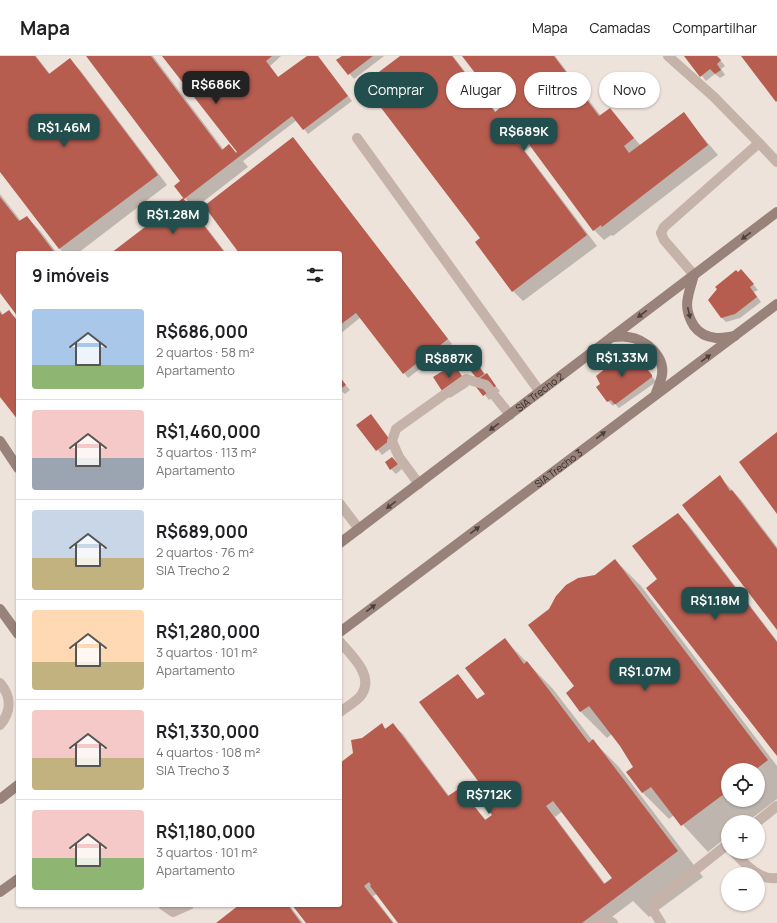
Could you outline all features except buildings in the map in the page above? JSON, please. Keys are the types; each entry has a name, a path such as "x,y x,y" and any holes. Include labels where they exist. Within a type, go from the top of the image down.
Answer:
{"main road":[{"name":"SIA Trecho 2","path":"342,542 777,212"},
{"path":"694,275 687,298 687,315 697,330 704,335 715,338 735,336"},
{"name":"SIA Trecho 3","path":"342,630 656,393 777,304"},
{"path":"612,337 638,339 649,346 657,355 662,365 662,375 656,393"},
{"path":"0,441 16,465"},
{"path":"0,609 16,631"},
{"path":"0,799 16,787"},
{"path":"0,892 16,880"}],"lane":[{"path":"668,56 714,97 777,162"},
{"path":"357,138 540,392"},
{"path":"694,275 664,240 661,233 664,227 759,143"},
{"path":"419,484 399,457 394,446 392,441 396,429 466,379 486,385 510,415"},
{"path":"342,507 359,529"},
{"path":"342,645 365,674 365,686 362,695 342,710"},
{"path":"0,683 10,704 8,716 0,726"},
{"path":"765,816 777,806"},
{"path":"661,923 653,910 655,902 721,850"},
{"path":"741,859 755,872 771,879 777,878"},
{"path":"166,907 173,912 184,907"},
{"path":"597,923 608,920 613,923"}]}
